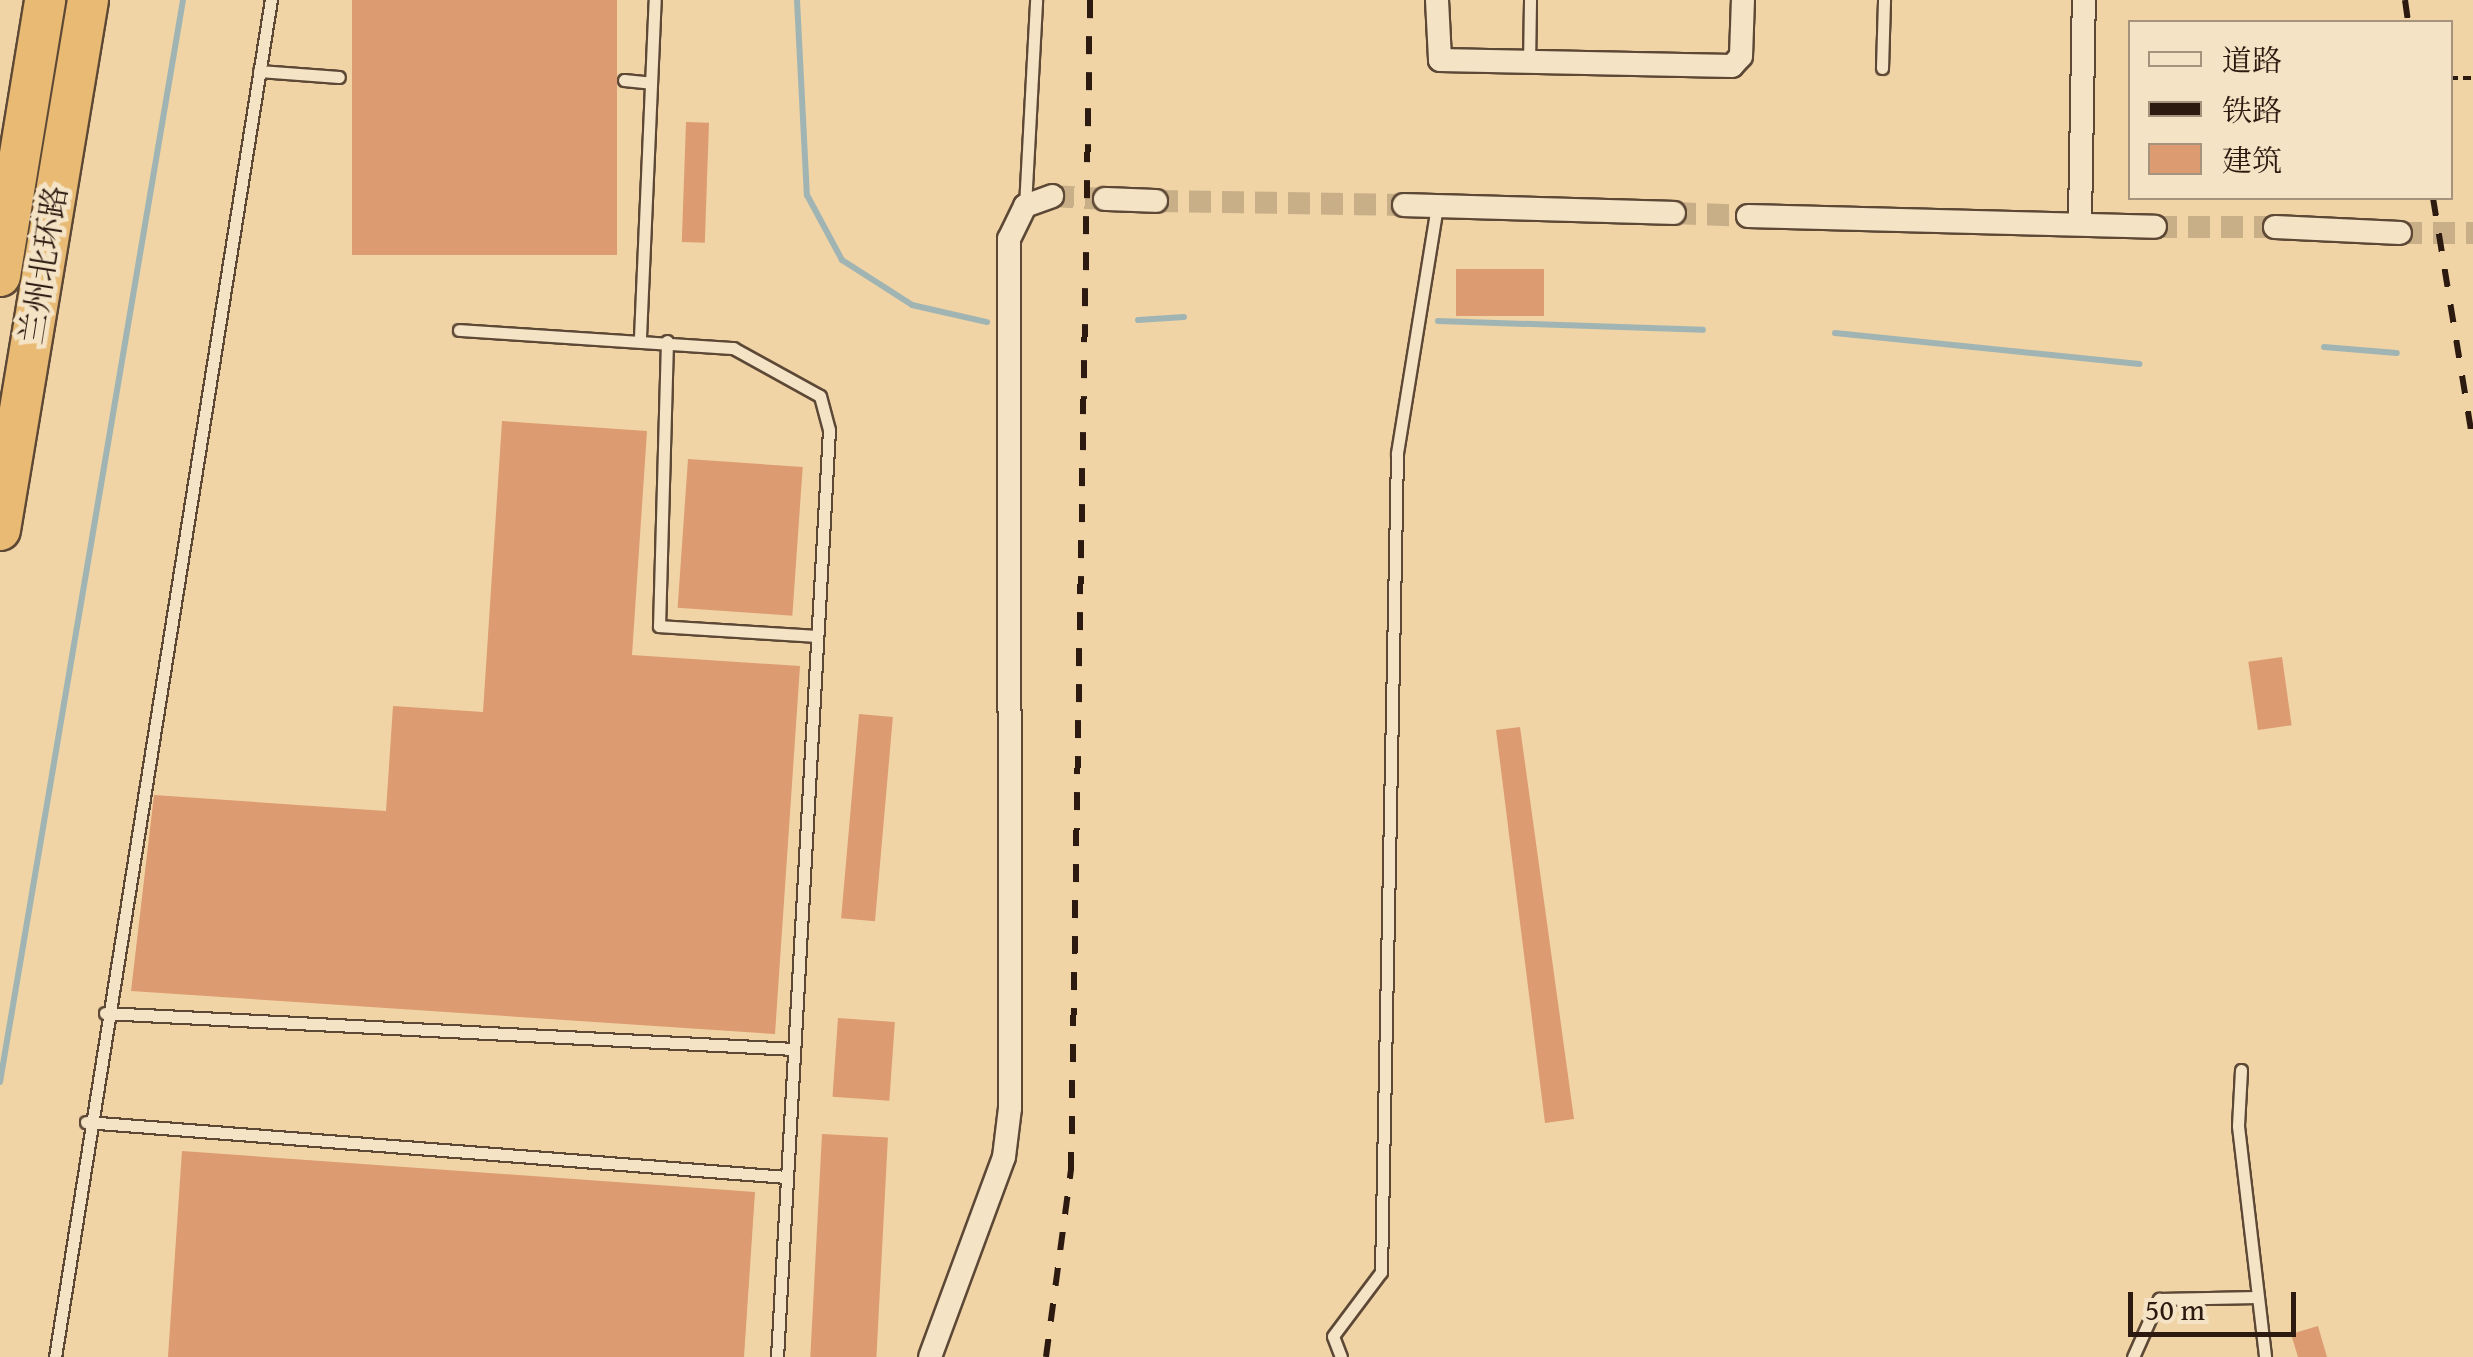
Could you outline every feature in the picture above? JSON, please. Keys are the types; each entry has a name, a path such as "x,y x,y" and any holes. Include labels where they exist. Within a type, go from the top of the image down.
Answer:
{"highway":[{"name":"兰州北环路","path":"0,276 45,0"},
{"name":"兰州北环路","path":"0,530 88,0"}],"street":[{"path":"1436,0 1440,60 1529,65 1732,66 1741,56 1743,0"},
{"path":"2080,220 2084,0"},
{"path":"930,1357 1004,1157 1010,1108 1009,239 1026,206 1052,196"},
{"path":"1105,199 1156,200"},
{"path":"1404,205 1674,213"},
{"path":"1748,216 2080,220 2155,227"},
{"path":"2274,226 2400,233"}],"lane":[{"path":"55,1357 86,1122 271,0"},
{"path":"640,337 655,0"},
{"path":"1026,206 1036,0"},
{"path":"1529,65 1530,0"},
{"path":"1882,68 1884,0"},
{"path":"259,71 339,77"},
{"path":"624,80 652,83"},
{"path":"1341,1357 1334,1336 1381,1272 1397,453 1437,206"},
{"path":"460,330 640,337 733,348 820,396 829,430 778,1357"},
{"path":"667,341 658,626 816,636"},
{"path":"104,1013 794,1050"},
{"path":"2241,1070 2238,1126 2265,1357"},
{"path":"86,1122 787,1177"},
{"path":"2134,1357 2159,1300 2258,1297"}],"building":[{"path":"352,0 617,0 617,255 352,255"},
{"path":"686,122 709,123 705,243 682,242"},
{"path":"1456,269 1544,269 1544,316 1456,316"},
{"path":"502,421 647,431 632,655 800,666 775,1034 131,991 154,795 386,811 393,706 483,712"},
{"path":"688,459 803,467 792,616 678,608"},
{"path":"2282,657 2292,725 2258,730 2248,662"},
{"path":"859,714 893,717 875,921 841,918"},
{"path":"1520,727 1574,1119 1545,1123 1496,730"},
{"path":"838,1018 895,1022 889,1101 832,1097"},
{"path":"822,1134 888,1137 876,1357 810,1357"},
{"path":"182,1151 755,1192 744,1357 168,1357"},
{"path":"2318,1326 2327,1357 2298,1357 2291,1334"}],"waterway":[{"path":"0,1082 183,0"},
{"path":"797,0 807,195 842,260 912,305 987,322"},
{"path":"1138,320 1184,317"},
{"path":"1438,321 1703,330"},
{"path":"1835,333 2139,364"},
{"path":"2324,347 2397,353"}],"tunnel":[{"path":"1052,196 1105,199"},
{"path":"1156,201 1404,205"},
{"path":"1674,213 1748,216"},
{"path":"2155,227 2275,227"},
{"path":"2400,233 2473,233"}],"railway":[{"path":"1046,1357 1071,1170 1090,0"},
{"path":"2405,0 2408,20"},
{"path":"2433,200 2473,443"}]}
